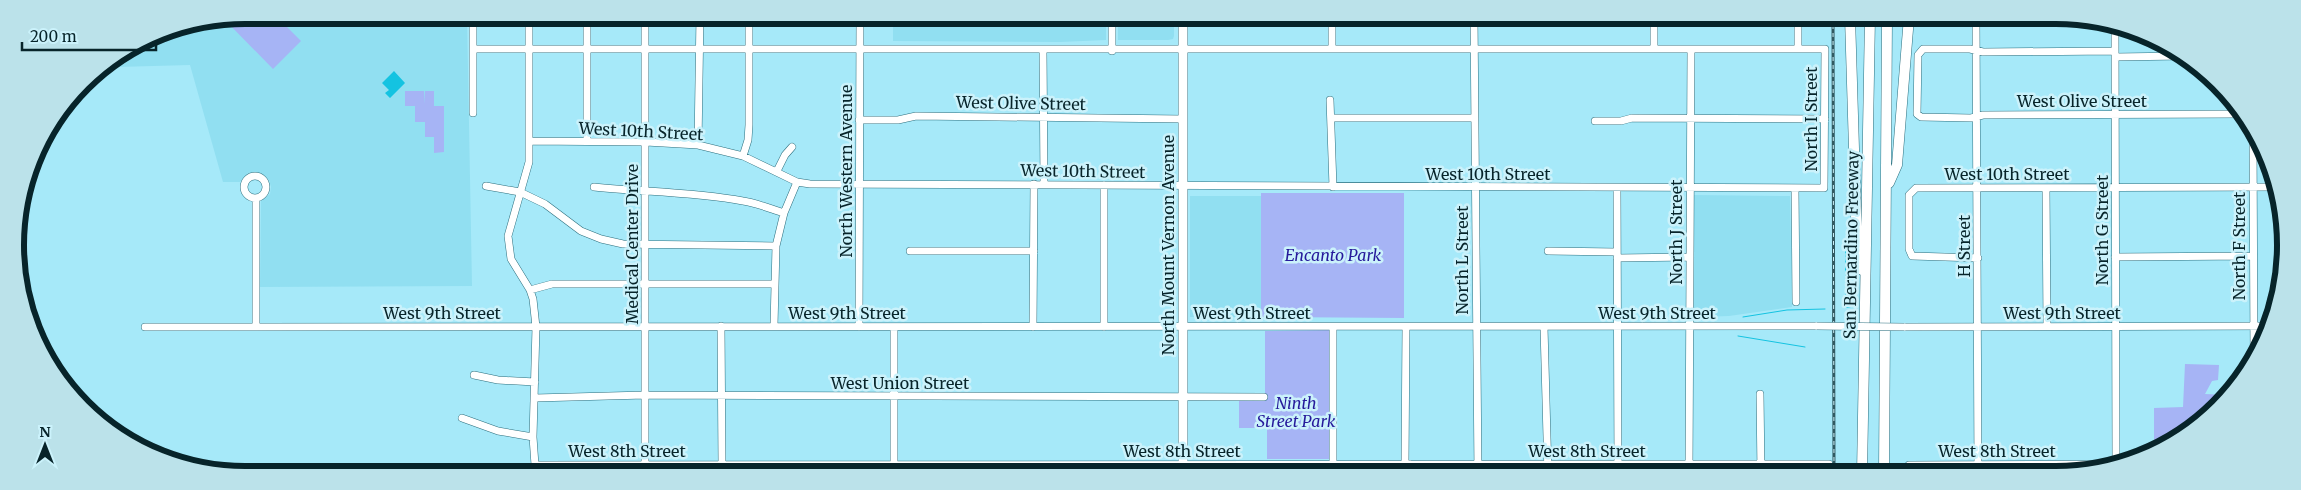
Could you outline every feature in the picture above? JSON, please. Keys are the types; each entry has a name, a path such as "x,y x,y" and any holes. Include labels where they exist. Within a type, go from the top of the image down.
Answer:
{"highway":[{"path":"1850,24 1857,248 1866,284"},
{"name":"San Bernardino Freeway","path":"1862,466 1870,24"},
{"path":"1884,466 1887,24"},
{"path":"1887,186 1897,165 1908,24"}],"main road":[{"name":"North Mount Vernon Avenue","path":"1183,24 1183,466"}],"street":[{"path":"473,24 473,113"},
{"path":"529,24 529,162 508,236 511,259 530,290 536,327 533,437 535,465"},
{"path":"587,24 587,142"},
{"name":"Medical Center Drive","path":"645,464 646,24"},
{"path":"698,145 700,24"},
{"path":"742,156 748,140 749,24"},
{"name":"North Western Avenue","path":"859,327 860,24"},
{"path":"1112,24 1112,51"},
{"path":"1332,24 1332,48"},
{"name":"North L Street","path":"1474,24 1478,465"},
{"path":"1654,24 1654,49"},
{"path":"473,49 1112,51 1332,48 1474,50 1798,49 1798,24"},
{"name":"H Street","path":"1976,24 1978,465"},
{"name":"North G Street","path":"2115,32 2115,458"},
{"name":"North I Street","path":"1798,49 1824,49 1824,188"},
{"name":"West Olive Street","path":"1977,50 1923,49 1918,55 1917,114 1921,117 1971,118 1978,116 2235,114"},
{"path":"1043,50 1044,184"},
{"name":"North J Street","path":"1689,464 1691,50"},
{"path":"1977,50 2171,56"},
{"path":"1330,100 1333,187"},
{"name":"West Olive Street","path":"859,120 898,120 916,116 1183,119"},
{"path":"1331,118 1475,118"},
{"path":"1595,121 1621,121 1632,118 1825,119"},
{"name":"West 10th Street","path":"530,142 646,142 698,145 742,156 797,182 810,184 1044,184 1183,187 1824,188"},
{"name":"North F Street","path":"2253,145 2254,344"},
{"path":"777,171 785,155 792,147"},
{"path":"774,326 776,246 784,212 797,182"},
{"path":"1033,327 1034,184"},
{"path":"1104,185 1104,327"},
{"path":"486,186 520,192 545,204 588,233 623,244 776,246"},
{"path":"594,186 646,192 696,194 746,201 784,212"},
{"name":"West 10th Street","path":"1978,258 1912,256 1909,249 1909,195 1916,188 2270,187"},
{"path":"1618,188 1618,464"},
{"path":"1795,188 1796,302"},
{"path":"2046,188 2047,326"},
{"path":"256,198 256,326"},
{"path":"910,251 1034,251"},
{"path":"1548,251 1690,258"},
{"path":"2115,257 2253,256"},
{"path":"530,290 552,284 774,284"},
{"name":"West 9th Street","path":"145,326 2262,326"},
{"path":"721,326 722,466"},
{"path":"894,327 894,465"},
{"path":"1333,327 1333,464"},
{"path":"1406,327 1408,464"},
{"path":"1544,327 1548,464"},
{"path":"474,375 498,380 535,382"},
{"path":"1760,394 1760,464"},
{"name":"West Union Street","path":"535,398 645,395 1264,397"},
{"path":"462,418 498,431 533,437"},
{"name":"West 8th Street","path":"1273,466 1333,464 1829,464"},
{"name":"West 8th Street","path":"1909,466 2083,464"},
{"name":"West 8th Street","path":"535,465 1020,466"}],"shaded area":[{"path":"231,24 467,24 472,286 260,287 261,201 270,194 269,180 264,175 255,172 248,173 240,182 223,182 190,65 117,67 116,65 134,53 174,35 202,28"},
{"path":"893,24 1106,24 1106,40 1060,42 893,41"},
{"path":"1118,24 1174,24 1173,39 1118,40"},
{"path":"394,71 405,83 390,98 385,93 389,90 382,83"},
{"path":"1693,195 1790,196 1792,307 1729,316 1699,317 1694,313"},
{"path":"1190,196 1261,196 1261,317 1190,317"},
{"path":"1850,248 1851,307 1845,308 1845,249"}],"green space":[{"path":"229,24 284,24 301,41 273,69"},
{"path":"405,91 424,91 424,104 425,91 434,91 434,106 444,106 444,152 434,153 434,137 425,137 425,122 415,122 415,106 405,106"},
{"name":"Encanto Park","path":"1261,193 1404,193 1404,318 1261,317"},
{"name":"Ninth Street Park","path":"1329,330 1330,459 1267,459 1267,428 1239,428 1239,400 1265,400 1265,331"},
{"path":"2185,364 2219,365 2218,380 2212,381 2205,394 2218,395 2191,421 2154,443 2154,408 2183,407"}],"waterway":[{"path":"1743,317 1787,310 1825,309"},
{"path":"1738,336 1805,347"}],"railway":[{"path":"1833,24 1834,466"}]}
